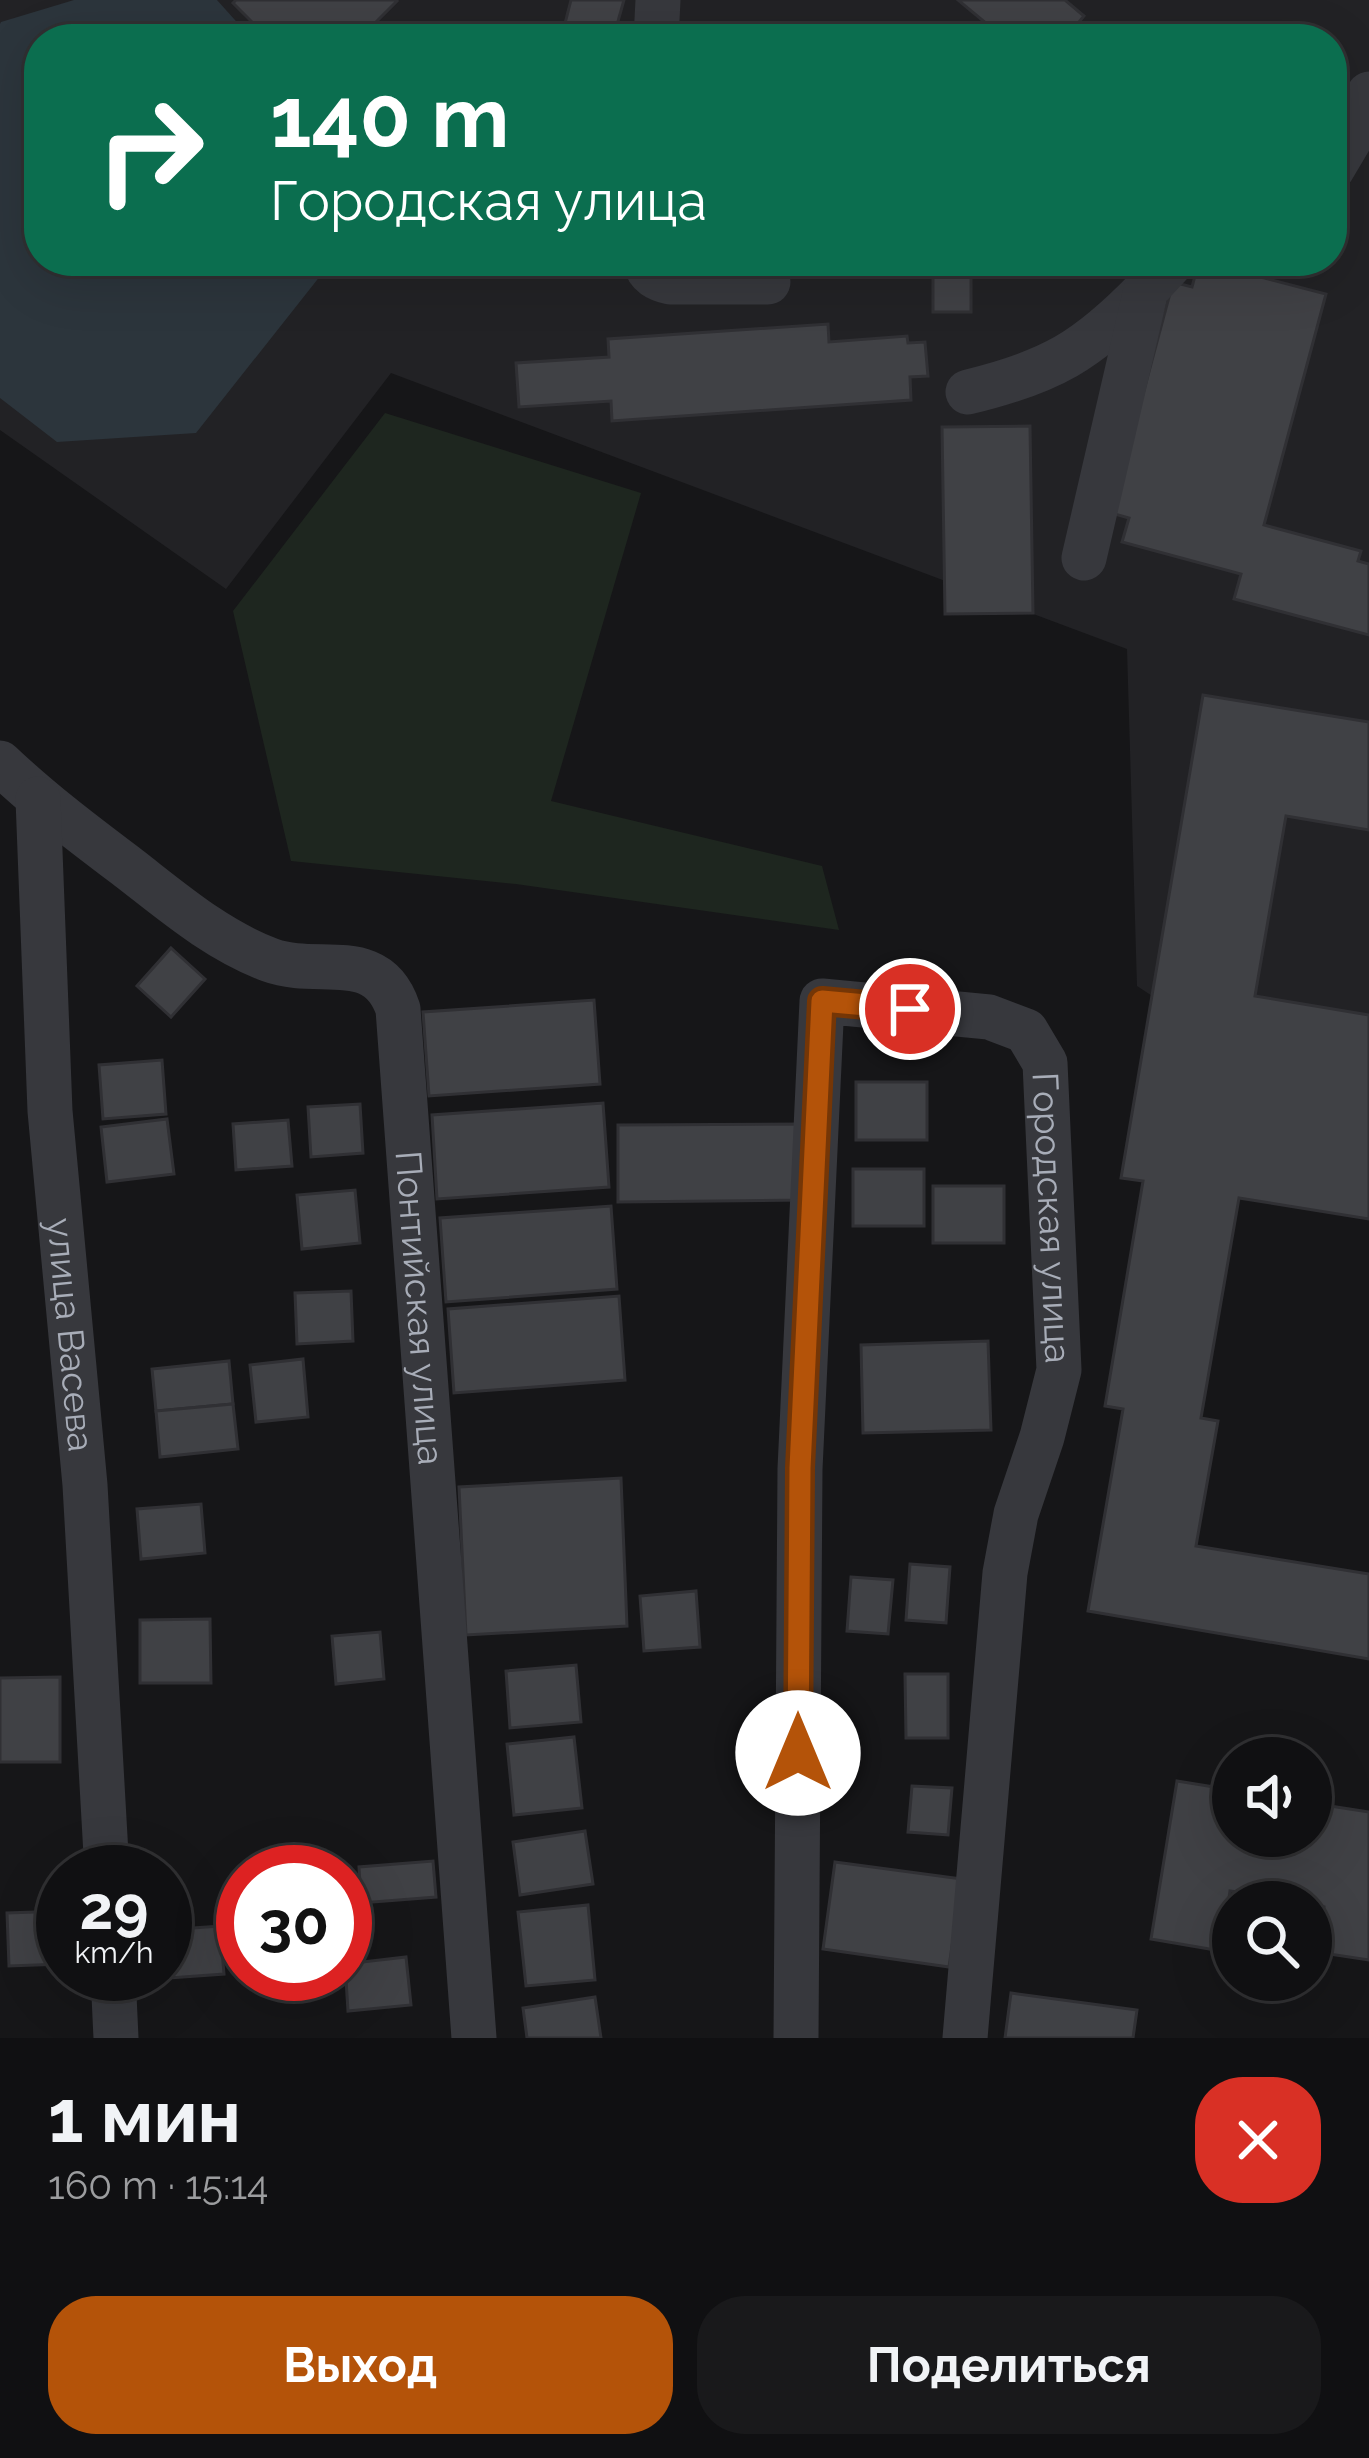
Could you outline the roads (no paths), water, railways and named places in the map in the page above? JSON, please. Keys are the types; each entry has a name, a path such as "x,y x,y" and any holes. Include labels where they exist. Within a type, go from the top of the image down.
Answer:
{"street":[{"path":"1347,145 1369,94"},
{"path":"654,276 670,282 768,281"},
{"path":"968,392 1019,380 1067,358 1110,328 1159,276"},
{"path":"1084,558 1160,276"},
{"path":"0,763 38,800"},
{"name":"улица Васева","path":"38,800 50,1111 85,1485 105,1845"},
{"name":"Понтийская улица","path":"38,800 204,926 244,950 283,964 359,970 378,976 392,990 398,1009 474,2038"},
{"name":"Городская улица","path":"796,2038 800,1468 822,1001 989,1017 1026,1031 1045,1063 1059,1370 1016,1514 1005,1574 965,2038"},
{"path":"114,2001 116,2038"}]}
